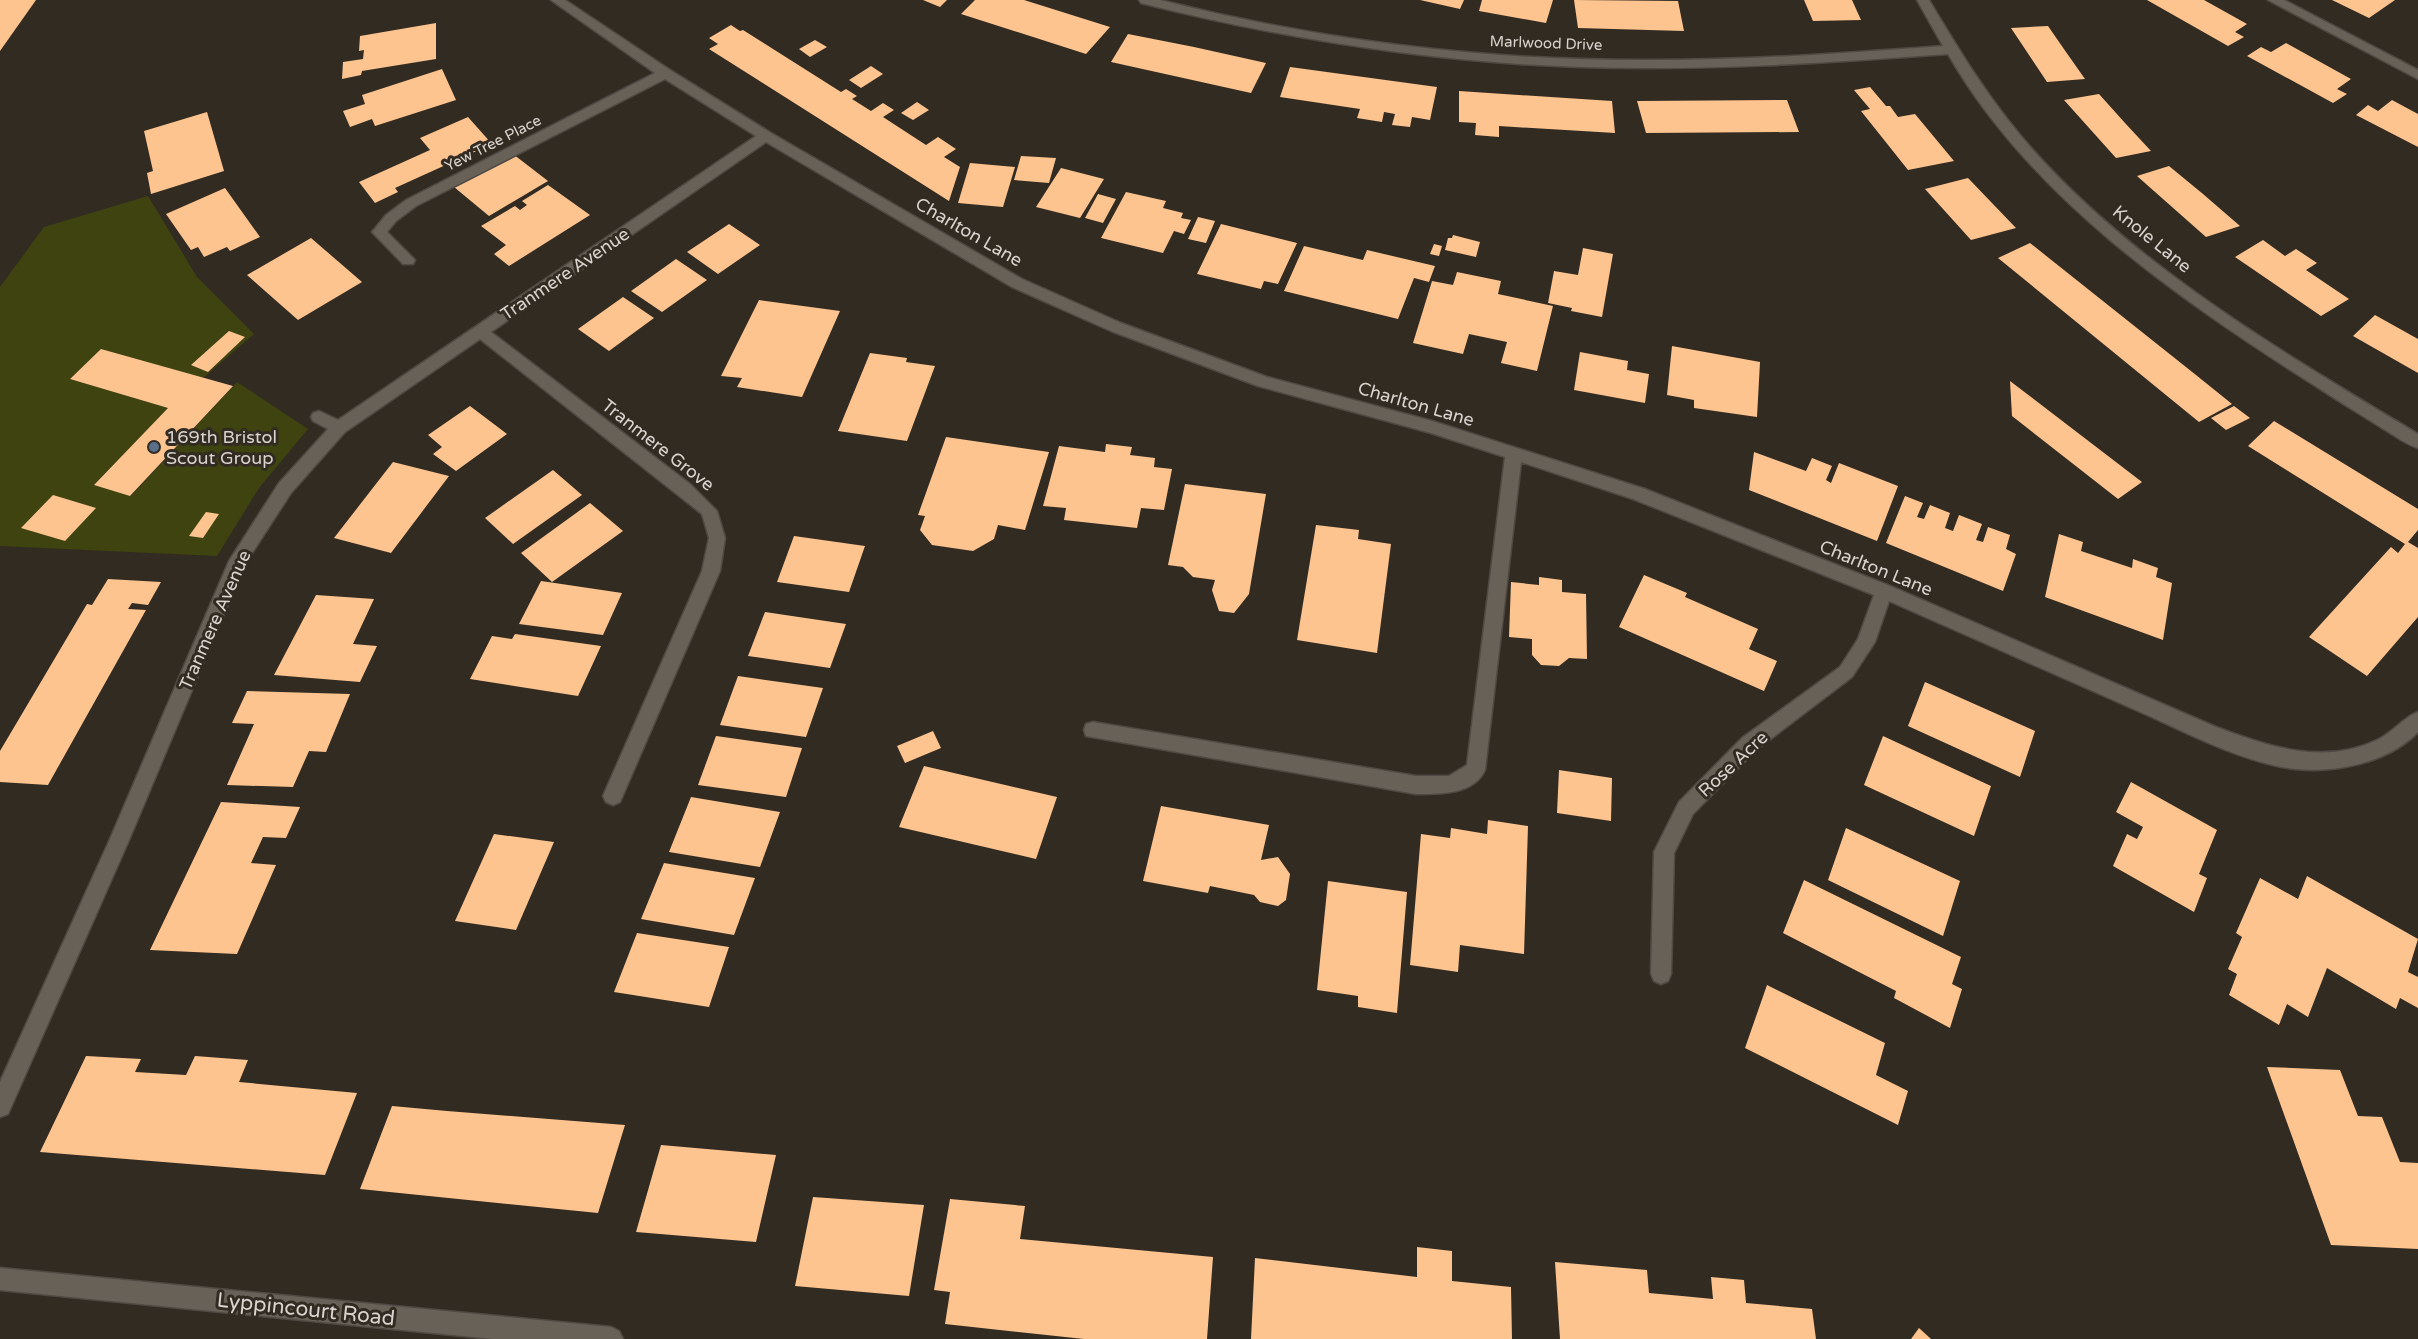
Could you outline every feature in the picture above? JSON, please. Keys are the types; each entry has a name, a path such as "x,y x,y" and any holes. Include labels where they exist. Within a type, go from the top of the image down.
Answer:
{"street":[{"name":"Charlton Lane","path":"557,0 665,73 766,136 1017,283 1116,327 1264,382 1432,427 1639,495 1884,591 2209,733 2262,752 2307,761 2344,758 2378,750 2408,732 2418,720"},
{"name":"Marlwood Drive","path":"1145,0 1284,31 1400,50 1534,62 1723,63 1950,50"},
{"name":"Knole Lane","path":"1923,0 1950,50 2012,134 2055,181 2108,229 2223,320 2418,442"},
{"path":"2274,0 2418,75"},
{"name":"Yew Tree Place","path":"408,260 379,232 391,218 411,203 665,73"},
{"name":"Tranmere Avenue","path":"0,1106 119,840 238,561 285,488 339,428 766,136"},
{"name":"Tranmere Grove","path":"481,332 684,489 709,511 717,537 711,571 613,796"},
{"path":"319,417 339,428"},
{"path":"1093,730 1416,785 1452,785 1476,770 1514,453"},
{"name":"Rose Acre","path":"1661,974 1664,852 1686,808 1749,744 1846,672 1866,642 1884,591"},
{"name":"Lyppincourt Road","path":"0,1279 611,1339"}],"green space":[{"path":"148,196 197,277 254,334 203,378 101,349 70,379 168,408 94,485 131,496 237,382 308,429 259,488 217,556 0,546 0,287 44,227"}],"building":[{"path":"0,0 36,0 0,51"},
{"path":"923,0 947,0 940,7"},
{"path":"975,0 1024,0 1110,27 1086,54 961,14"},
{"path":"1420,0 1464,0 1460,9"},
{"path":"1482,0 1553,0 1546,23 1479,11"},
{"path":"1574,0 1678,1 1684,31 1578,28"},
{"path":"1804,0 1852,0 1861,20 1813,21"},
{"path":"2147,0 2204,0 2247,24 2235,32 2244,37 2228,46"},
{"path":"2332,0 2395,0 2369,18"},
{"path":"436,23 436,59 362,71 361,75 342,79 343,62 363,59 364,50 359,51 360,36"},
{"path":"731,25 740,31 743,30 841,92 846,89 857,96 852,99 871,111 883,103 894,110 883,117 926,145 938,137 956,149 944,157 960,167 949,201 709,49 718,44 709,38"},
{"path":"2048,26 2085,79 2047,82 2011,28"},
{"path":"1128,34 1266,63 1251,93 1111,62"},
{"path":"815,40 827,47 810,57 799,49"},
{"path":"2286,43 2351,79 2337,89 2347,94 2333,103 2247,56 2261,47 2271,52"},
{"path":"871,66 883,74 861,88 849,80"},
{"path":"1290,67 1437,87 1430,120 1412,117 1410,127 1392,125 1395,114 1384,112 1382,122 1357,118 1360,109 1280,97"},
{"path":"442,69 456,100 375,126 372,119 350,127 343,111 365,104 362,95"},
{"path":"1870,87 1898,117 1915,114 1954,161 1908,170 1861,111 1870,109 1854,90"},
{"path":"1459,91 1612,101 1615,133 1499,126 1499,137 1475,135 1476,123 1459,122"},
{"path":"2099,94 2151,151 2116,158 2064,100"},
{"path":"1787,100 1799,132 1646,133 1637,101"},
{"path":"2392,100 2418,114 2418,147 2356,115 2368,105 2378,111"},
{"path":"917,102 929,110 913,120 901,113"},
{"path":"207,112 224,171 151,194 147,173 153,171 144,131"},
{"path":"468,117 492,144 395,188 398,192 375,203 359,182 430,150 420,138"},
{"path":"513,154 548,181 489,216 454,187"},
{"path":"1021,156 1056,158 1049,183 1014,180"},
{"path":"970,163 1015,167 1003,207 958,203"},
{"path":"2169,166 2240,226 2206,237 2137,176"},
{"path":"1061,168 1104,179 1080,218 1036,207"},
{"path":"1968,178 2016,228 1971,240 1925,189"},
{"path":"548,185 590,215 509,266 494,254 506,245 481,226 515,206 520,210 527,205 522,201"},
{"path":"225,188 260,237 230,251 227,247 204,257 198,247 191,250 166,214"},
{"path":"1126,192 1166,201 1163,208 1183,213 1181,218 1191,220 1184,234 1174,231 1163,253 1101,238"},
{"path":"1098,194 1116,199 1103,223 1085,218"},
{"path":"1198,217 1215,221 1206,243 1188,239"},
{"path":"729,224 760,245 718,274 687,252"},
{"path":"1221,224 1297,243 1278,284 1264,281 1261,289 1197,274"},
{"path":"1453,235 1480,242 1476,257 1445,250 1448,238 1452,238"},
{"path":"311,238 362,282 298,320 247,275"},
{"path":"2263,240 2285,256 2296,249 2317,263 2306,270 2349,299 2321,316 2235,257"},
{"path":"2030,243 2232,404 2199,422 1998,258"},
{"path":"1434,244 1442,246 1439,256 1430,254"},
{"path":"1304,246 1363,260 1367,250 1435,266 1429,282 1414,278 1398,319 1284,291"},
{"path":"1583,248 1613,254 1602,317 1571,311 1572,308 1548,303 1554,271 1578,275"},
{"path":"676,259 707,280 662,312 631,291"},
{"path":"1457,272 1501,281 1498,294 1553,306 1537,371 1501,363 1507,342 1469,334 1463,354 1413,343 1432,281 1453,285"},
{"path":"623,297 654,318 609,351 578,329"},
{"path":"759,300 840,311 802,397 737,387 742,378 721,376"},
{"path":"2375,315 2418,339 2418,373 2353,336"},
{"path":"229,331 245,337 208,372 191,365"},
{"path":"1672,346 1760,362 1757,417 1694,408 1694,400 1667,395"},
{"name":"169th Bristol Scout Group","path":"101,349 233,386 130,496 94,485 168,408 70,379"},
{"path":"1580,352 1628,361 1627,370 1649,374 1645,403 1574,390"},
{"path":"870,353 907,358 906,362 935,366 907,441 838,431"},
{"path":"2010,381 2142,482 2118,499 2012,416"},
{"path":"470,406 507,434 456,471 433,454 442,447 428,435"},
{"path":"2234,406 2250,418 2226,430 2211,418"},
{"path":"2274,421 2418,509 2418,530 2408,542 2418,548 2418,617 2367,676 2309,637 2391,547 2398,553 2405,544 2248,446"},
{"path":"946,437 1049,452 1025,530 998,525 994,539 973,551 932,545 920,530 925,516 918,515"},
{"path":"1106,444 1132,447 1130,455 1155,458 1154,467 1172,469 1164,510 1141,508 1137,528 1064,520 1066,508 1043,506 1059,446 1105,452"},
{"path":"1754,452 1806,471 1812,458 1832,466 1826,480 1831,483 1839,463 1898,486 1877,541 1749,490"},
{"path":"393,462 449,476 391,553 334,538"},
{"path":"553,470 582,495 513,544 485,518"},
{"path":"1185,484 1266,494 1249,594 1234,613 1219,611 1212,590 1215,580 1193,577 1183,567 1168,565"},
{"path":"53,495 96,508 65,541 21,528"},
{"path":"1905,496 1923,503 1917,517 1924,519 1930,505 1950,513 1945,528 1953,531 1959,515 1982,524 1976,540 1983,542 1988,527 2010,535 2006,549 2016,554 2003,591 1886,543"},
{"path":"590,503 623,531 552,582 521,553"},
{"path":"206,512 219,514 203,538 189,536"},
{"path":"1316,525 1359,530 1358,539 1391,544 1377,653 1297,640"},
{"path":"2059,534 2083,542 2081,551 2132,568 2133,559 2158,568 2156,577 2172,583 2163,640 2045,597"},
{"path":"794,536 865,546 849,592 777,582"},
{"path":"1644,575 1687,593 1685,597 1758,629 1749,649 1777,661 1764,691 1619,627"},
{"path":"1539,577 1562,580 1562,592 1586,594 1587,659 1569,658 1559,666 1541,665 1532,655 1532,639 1509,637 1511,582 1539,585"},
{"path":"108,579 161,582 148,605 132,603 128,609 146,610 48,785 0,782 0,751 87,604 92,605"},
{"path":"541,581 622,593 603,635 519,624"},
{"path":"316,595 374,599 353,644 377,646 360,682 274,675"},
{"path":"765,612 846,624 830,668 748,656"},
{"path":"515,634 601,646 578,696 470,679 492,636 512,639"},
{"path":"738,676 823,688 806,737 720,725"},
{"path":"1925,682 2035,731 2020,777 1908,726"},
{"path":"247,691 350,694 326,752 309,751 293,787 227,785 254,724 232,723"},
{"path":"933,731 941,748 905,763 897,746"},
{"path":"716,736 802,748 786,797 698,785"},
{"path":"1883,736 1991,786 1974,836 1864,785"},
{"path":"924,766 1057,797 1036,859 899,827"},
{"path":"1559,770 1612,778 1611,821 1557,813"},
{"path":"2131,782 2217,830 2199,874 2207,878 2194,912 2113,866 2127,834 2137,839 2143,827 2116,812"},
{"path":"691,797 780,812 760,867 669,852"},
{"path":"221,802 300,807 286,838 263,837 251,863 276,865 237,954 150,950"},
{"path":"1161,806 1269,825 1261,860 1278,857 1290,874 1286,900 1278,906 1260,902 1254,895 1210,886 1208,893 1143,881"},
{"path":"1488,820 1528,826 1524,954 1460,945 1458,972 1410,965 1421,834 1450,838 1451,828 1487,834"},
{"path":"1846,828 1960,881 1943,936 1828,880"},
{"path":"494,834 554,842 516,930 455,921"},
{"path":"664,863 755,878 734,935 641,919"},
{"path":"2307,876 2418,939 2408,972 2418,977 2418,1008 2400,998 2396,1009 2327,968 2308,1017 2287,1004 2279,1025 2229,995 2237,974 2228,969 2242,937 2236,933 2260,878 2298,899"},
{"path":"1804,880 1961,957 1952,984 1962,989 1950,1028 1894,998 1896,991 1783,933"},
{"path":"1328,881 1407,892 1397,1013 1358,1007 1358,996 1317,990"},
{"path":"637,933 729,947 709,1007 614,992"},
{"path":"1767,985 1885,1043 1876,1075 1908,1091 1898,1125 1745,1048"},
{"path":"86,1056 141,1059 135,1072 186,1075 195,1056 248,1060 239,1082 357,1093 325,1175 40,1152"},
{"path":"2267,1067 2340,1070 2358,1116 2382,1117 2400,1162 2418,1163 2418,1249 2331,1245"},
{"path":"392,1106 625,1125 598,1213 360,1189"},
{"path":"661,1145 776,1155 756,1242 636,1232"},
{"path":"813,1197 924,1205 909,1296 795,1286"},
{"path":"950,1199 1025,1206 1020,1239 1213,1257 1207,1339 1084,1339 945,1324 950,1292 934,1290"},
{"path":"1417,1247 1452,1251 1452,1281 1511,1287 1512,1339 1251,1339 1255,1258 1417,1277"},
{"path":"1555,1262 1647,1270 1649,1293 1713,1299 1711,1277 1744,1280 1746,1303 1812,1309 1816,1339 1560,1339"},
{"path":"1919,1328 1931,1339 1911,1339"}],"place":[{"name":"169th Bristol Scout Group","path":"154,447"}]}
